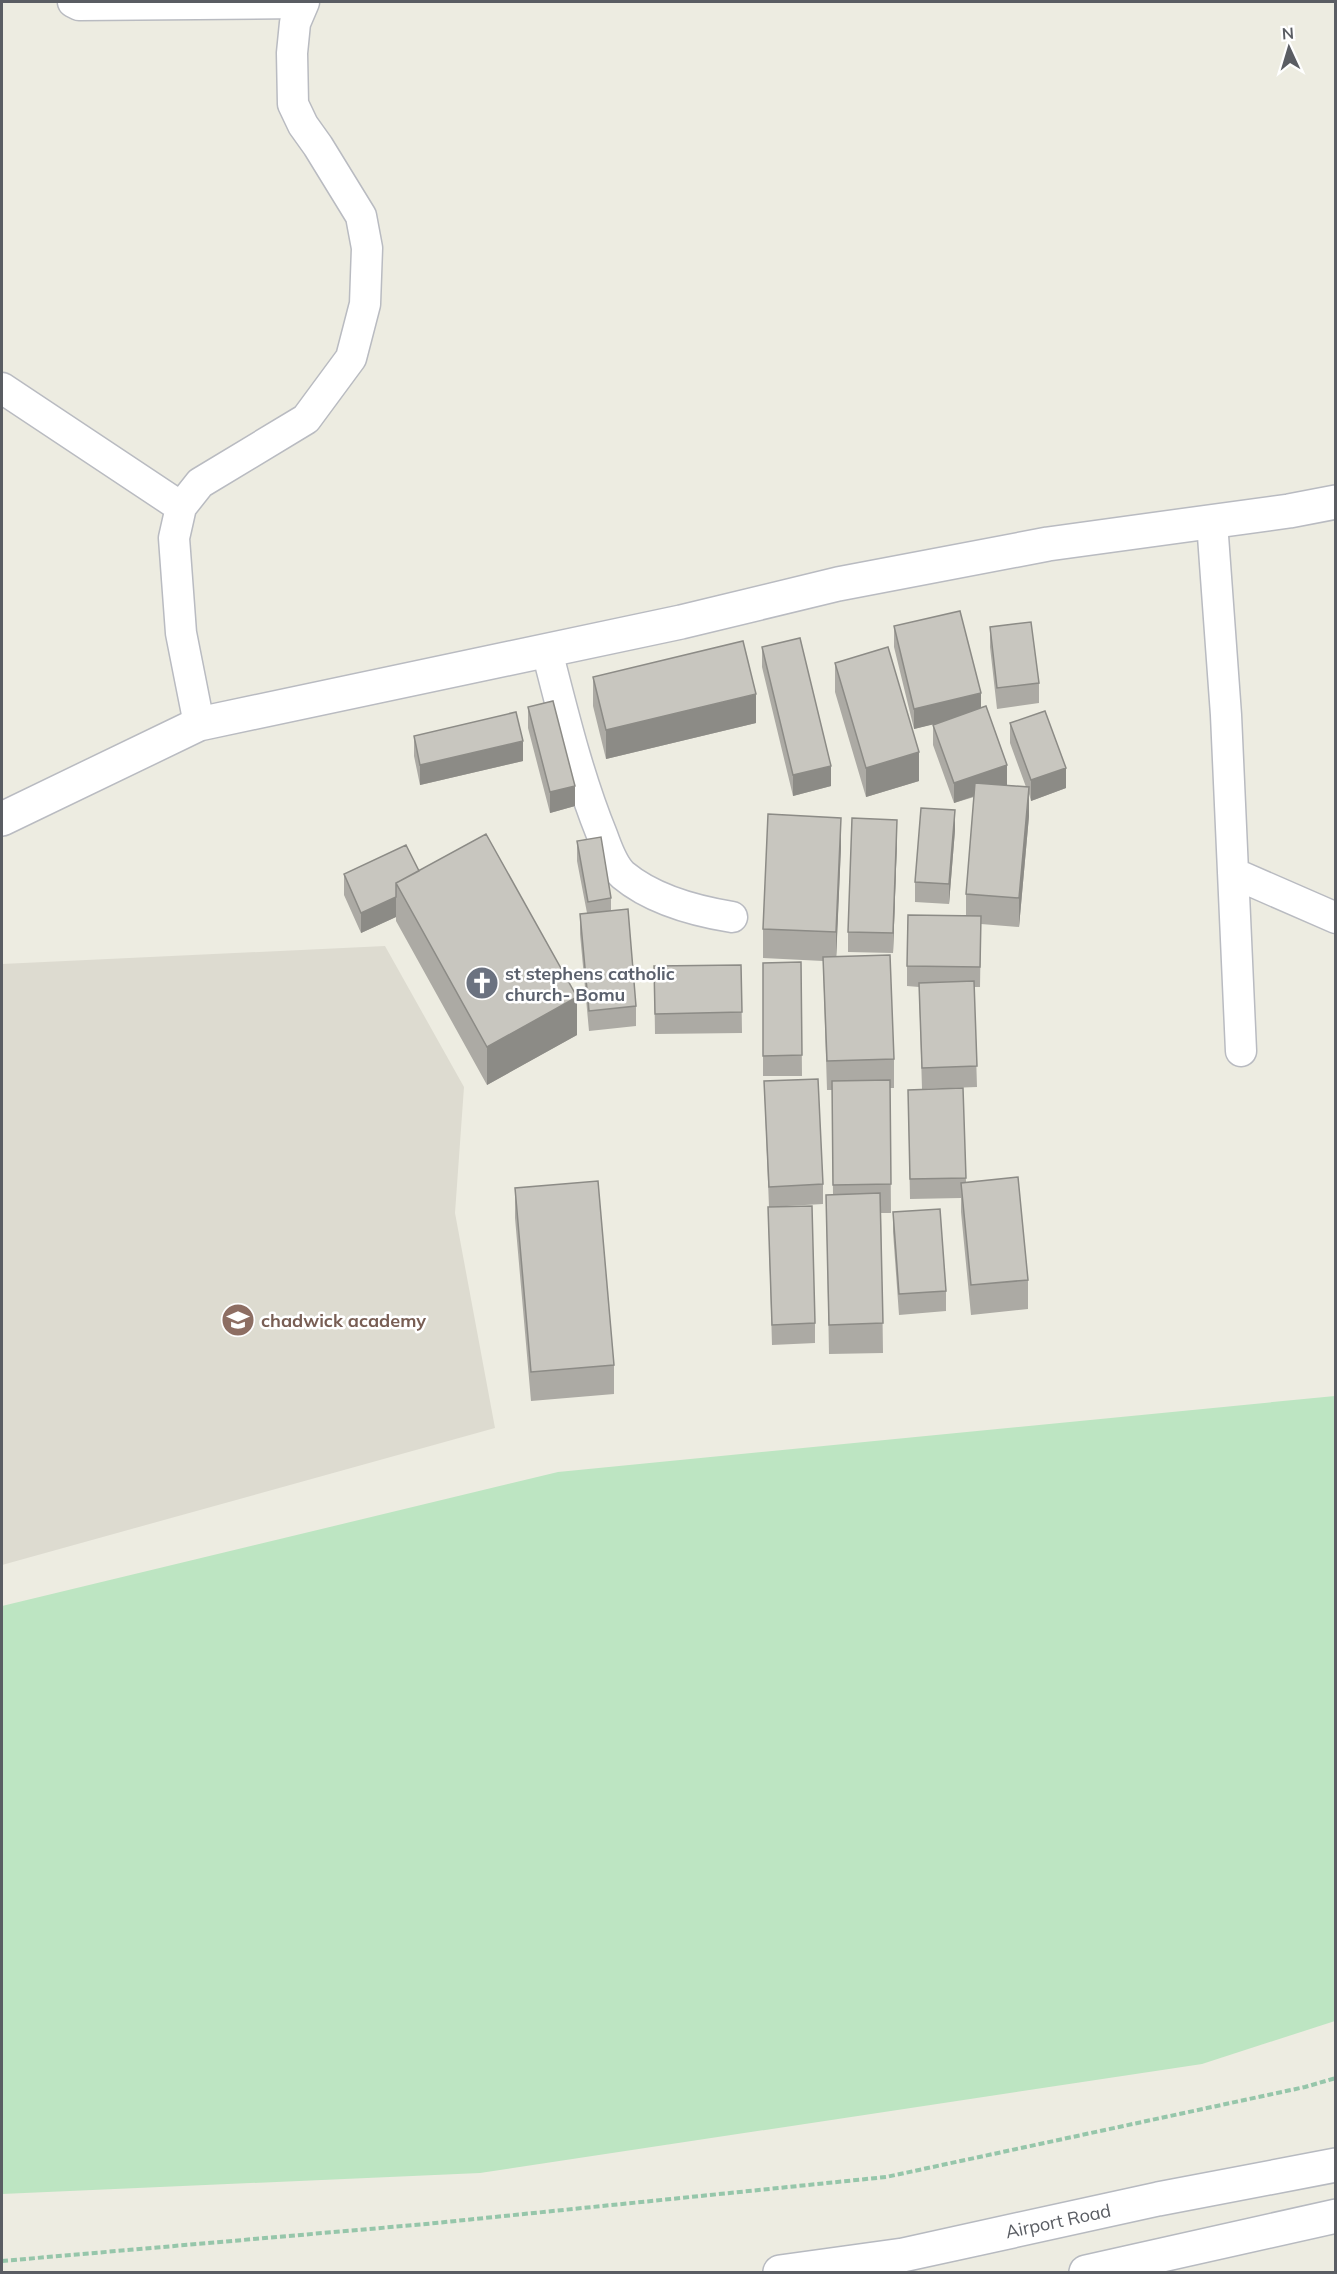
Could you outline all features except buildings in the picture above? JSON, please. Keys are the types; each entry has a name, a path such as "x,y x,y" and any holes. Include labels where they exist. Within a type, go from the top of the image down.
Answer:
{"street":[{"path":"72,2 79,5 303,2 295,23 292,52 293,104 303,125 361,216 367,248 365,304 351,358 306,419 200,483 181,507 174,538 181,633 199,724"},
{"path":"2,388 181,507"},
{"path":"2,819 199,724 681,622 838,584 1048,544 1212,522 1335,502"},
{"path":"1212,522 1226,715 1241,1051"},
{"path":"547,651 594,815 611,857 621,873 646,891 686,907 732,917"},
{"path":"1233,873 1335,918"},
{"name":"Airport Road","path":"780,2272 903,2255 1158,2199 1335,2165"},
{"path":"1086,2272 1335,2216"}],"path":[{"path":"2,2261 426,2224 886,2177 1305,2087 1335,2078"}],"shaded area":[{"name":"chadwick academy","path":"385,946 464,1087 455,1213 495,1428 2,1565 2,964"}],"green space":[{"path":"1335,1396 1335,2021 1202,2064 480,2173 2,2194 2,1606 558,1472"}],"place":[{"name":"st stephens catholic church- Bomu","path":"482,983"},
{"name":"chadwick academy","path":"238,1320"}]}
